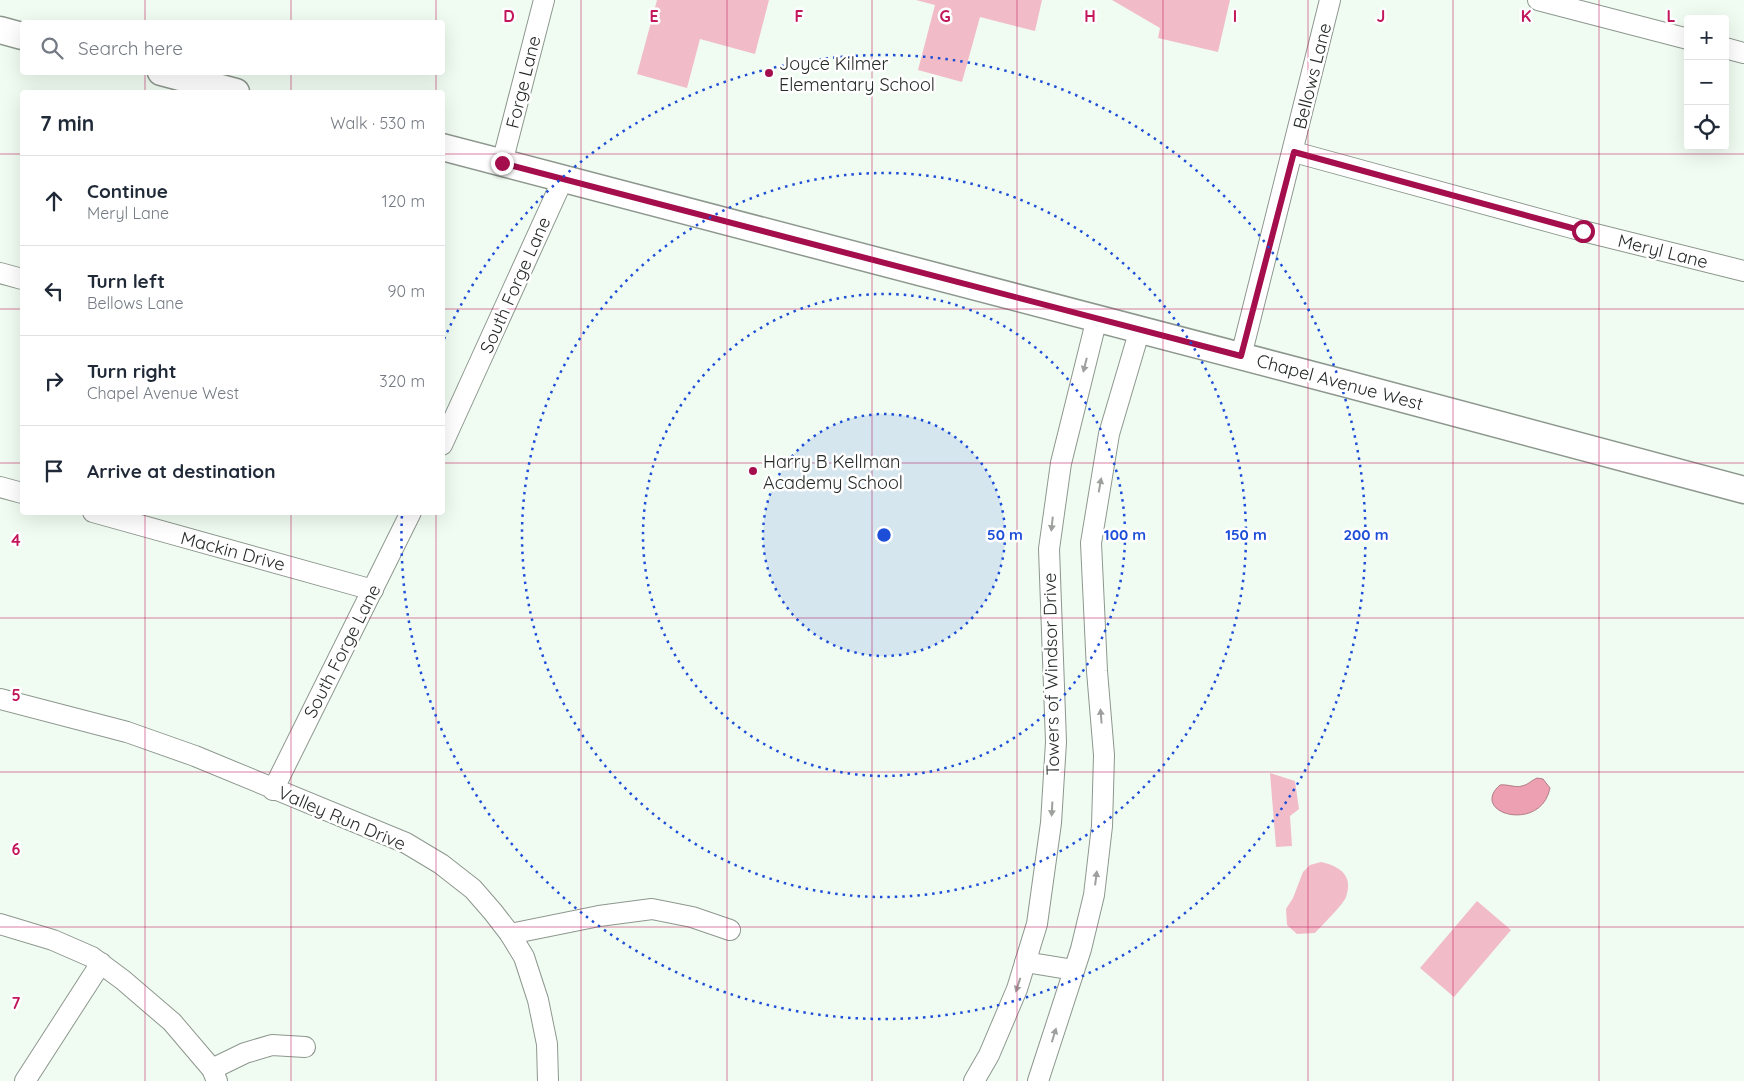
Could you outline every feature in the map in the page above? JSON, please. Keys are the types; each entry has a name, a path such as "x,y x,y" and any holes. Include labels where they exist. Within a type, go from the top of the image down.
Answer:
{"main road":[{"path":"0,30 20,35"},
{"path":"172,75 228,90"},
{"name":"Chapel Avenue West","path":"445,148 1140,329 1744,490"}],"street":[{"name":"Forge Lane","path":"502,163 544,0"},
{"name":"Bellows Lane","path":"1241,356 1294,152 1330,0"},
{"path":"1538,0 1684,38"},
{"path":"1729,49 1744,53"},
{"name":"Meryl Lane","path":"1294,152 1583,231 1744,271"},
{"name":"South Forge Lane","path":"445,431 451,404 563,179"},
{"path":"0,274 20,279"},
{"name":"Towers of Windsor Drive","path":"974,1081 989,1054 1017,989 1037,924 1051,823 1056,742 1049,550 1061,463 1097,318"},
{"path":"1038,1081 1081,949 1094,895 1102,826 1104,755 1096,663 1091,543 1109,434 1140,329"},
{"path":"0,487 20,492"},
{"name":"Mackin Drive","path":"104,515 373,590"},
{"name":"South Forge Lane","path":"273,790 410,515"},
{"name":"Valley Run Drive","path":"0,699 127,732 195,756 273,790 406,843 441,864 473,889 510,934 524,957 538,1000 547,1044 548,1081"},
{"path":"510,934 599,916 652,909 692,917 730,930"},
{"path":"0,924 53,940 92,957 101,963 172,1022 214,1075 245,1053 272,1045 306,1047"},
{"path":"1025,962 1074,970"},
{"path":"25,1081 101,963"}],"shaded area":[{"path":"657,0 769,0 755,54 700,39 687,88 637,74"},
{"path":"916,0 1042,0 1035,31 980,17 962,82 918,70 935,5"},
{"path":"1112,0 1230,0 1218,52 1158,38 1160,28"},
{"path":"1270,773 1295,781 1299,809 1290,816 1292,846 1276,847"},
{"path":"1537,778 1543,779 1550,788 1544,802 1534,811 1522,815 1510,814 1499,810 1493,804 1493,795 1500,785 1517,787 1526,785"},
{"path":"1321,862 1339,869 1346,877 1348,889 1346,897 1337,910 1315,933 1297,934 1287,925 1286,909 1293,898 1303,872 1310,865"},
{"path":"1477,901 1511,930 1454,997 1420,968"}],"place":[{"name":"Joyce Kilmer Elementary School","path":"769,73"},
{"name":"Harry B Kellman Academy School","path":"753,471"}],"route":[{"path":"502,163 1241,356 1294,152 1583,231"}]}
